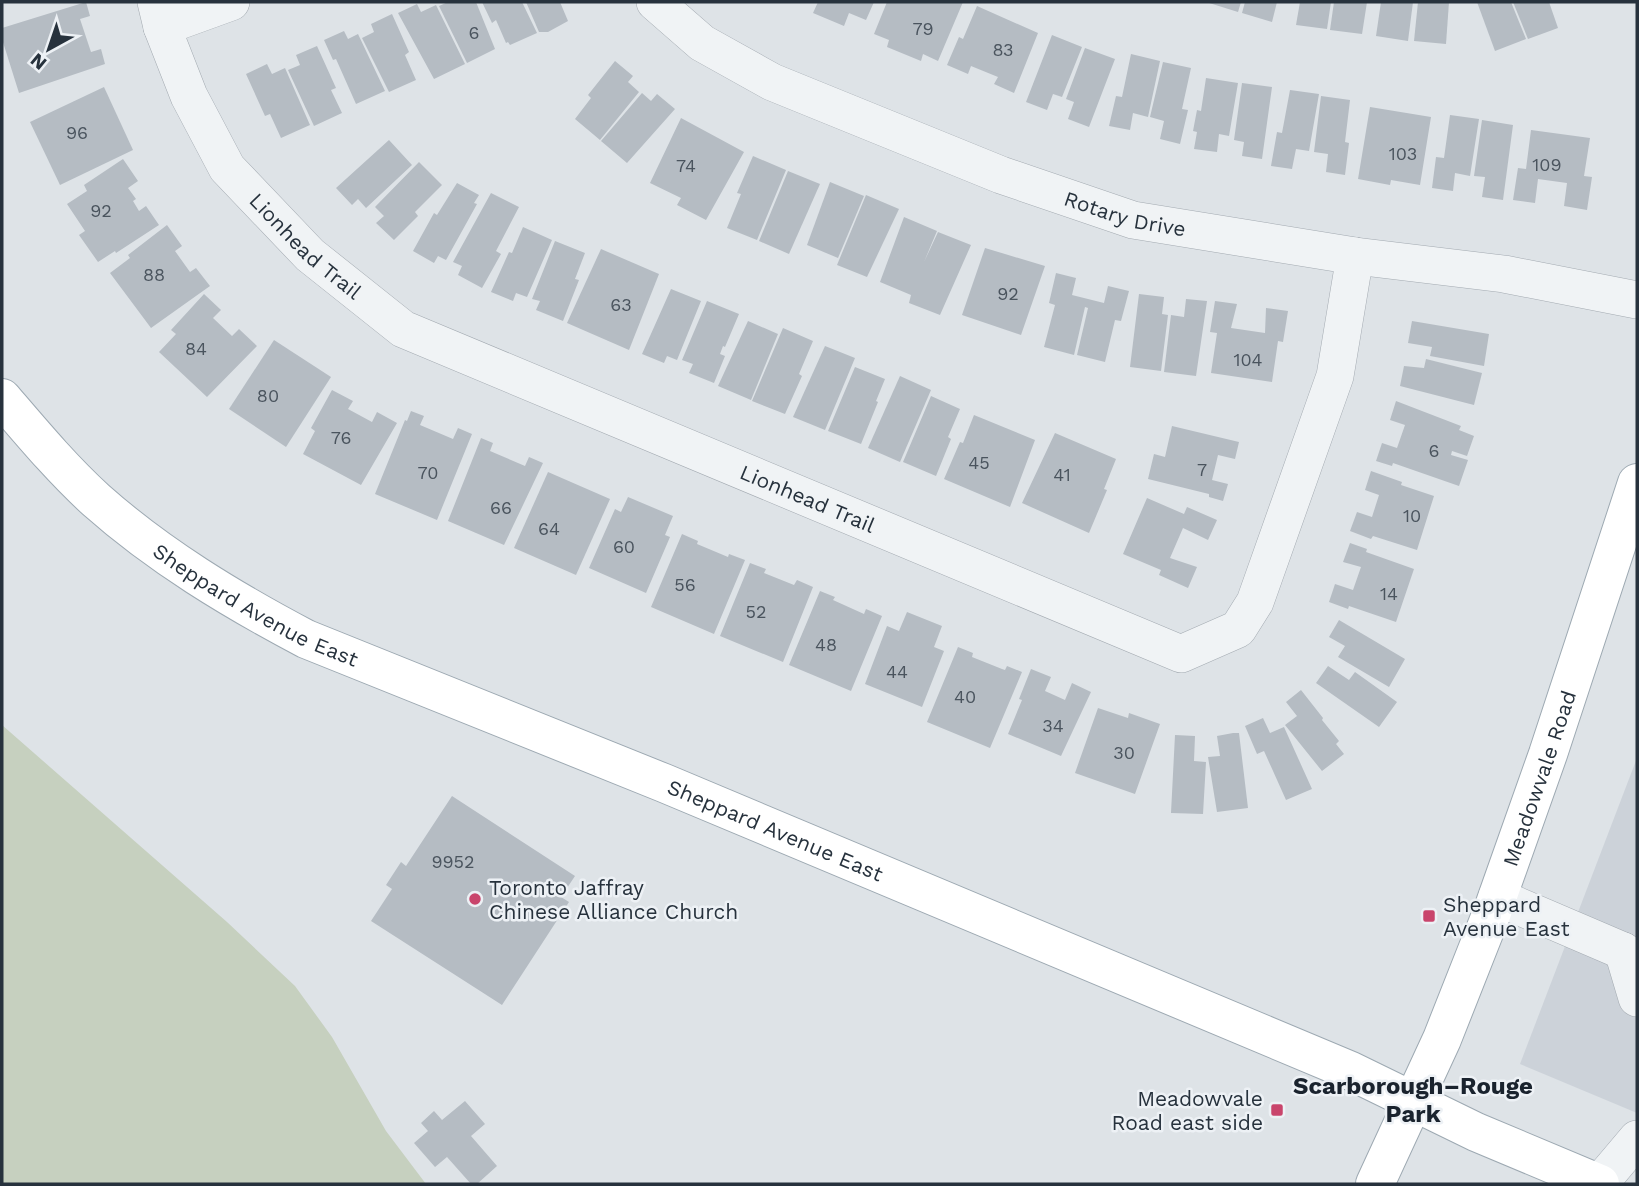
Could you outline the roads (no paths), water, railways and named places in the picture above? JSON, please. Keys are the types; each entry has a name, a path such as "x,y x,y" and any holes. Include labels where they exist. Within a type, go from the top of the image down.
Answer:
{"main road":[{"name":"Sheppard Avenue East","path":"2,397 42,445 96,500 145,540 208,583 306,639 664,783 1352,1071 1476,1132 1600,1184"},
{"name":"Meadowvale Road","path":"1375,1184 1442,1039 1497,897 1548,754 1637,483"}],"street":[{"path":"159,14 231,2"},
{"name":"Rotary Drive","path":"655,2 702,43 772,82 1002,174 1133,220 1355,256 1504,274 1637,300"},
{"name":"Lionhead Trail","path":"159,14 189,96 226,168 310,255 403,329 1181,654 1238,629 1255,602 1335,376 1355,256"},
{"path":"1497,897 1630,957 1637,998"},
{"path":"1600,1184 1637,1139"}],"place":[{"name":"Toronto Jaffray Chinese Alliance Church","path":"475,899"},
{"name":"Sheppard Avenue East","path":"1429,916"},
{"name":"Meadowvale Road east side","path":"1277,1110"}],"district":[{"name":"Scarborough–Rouge Park","path":"1413,1100"}]}
